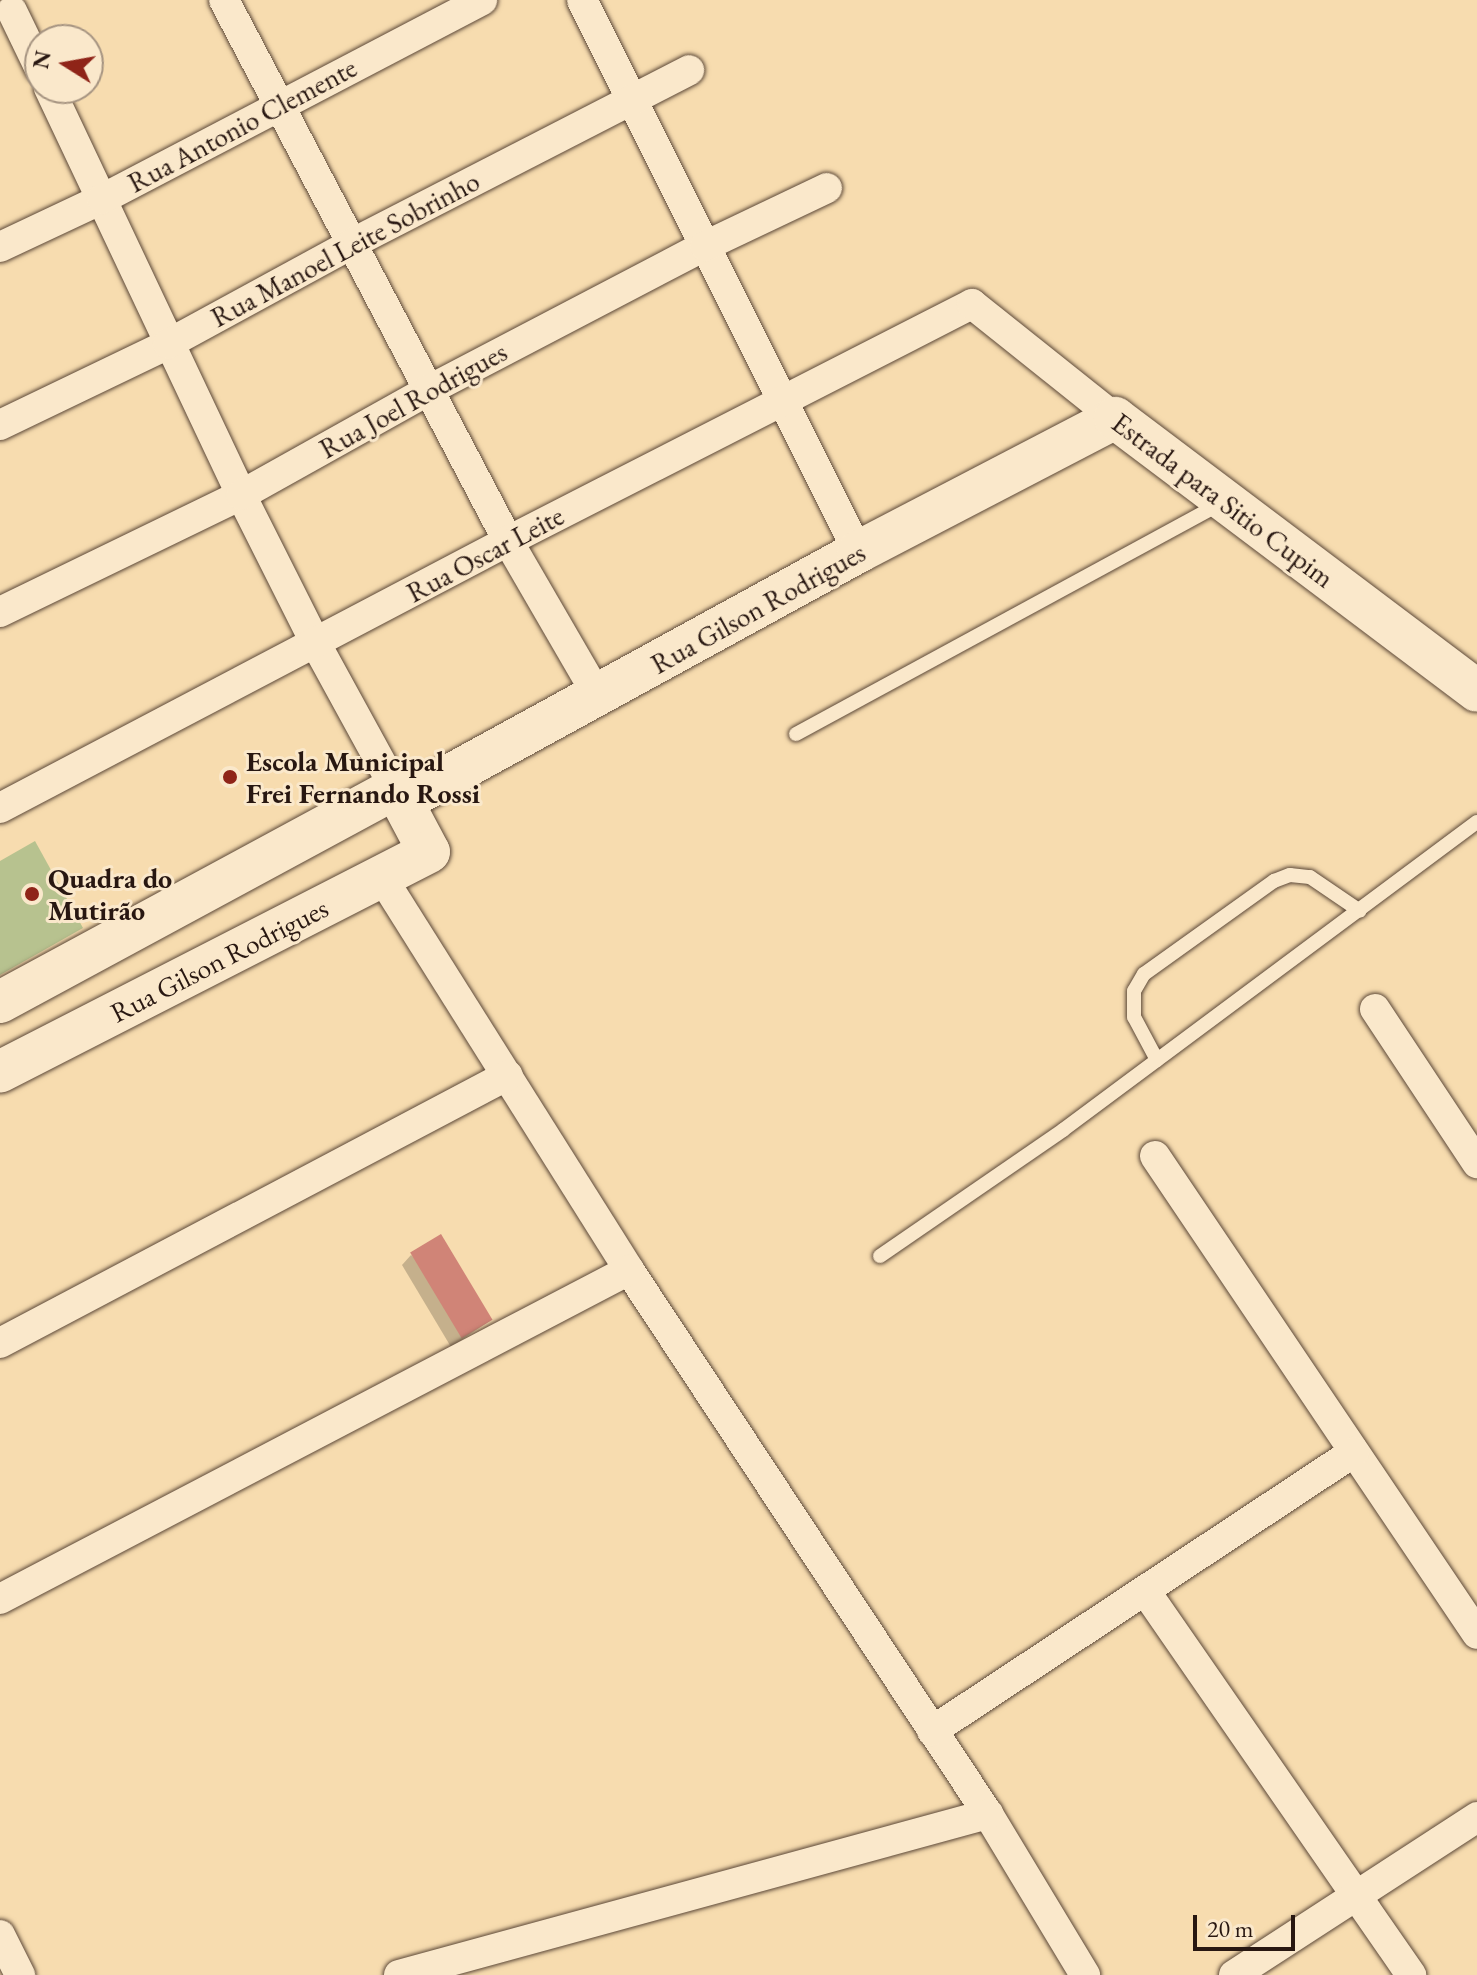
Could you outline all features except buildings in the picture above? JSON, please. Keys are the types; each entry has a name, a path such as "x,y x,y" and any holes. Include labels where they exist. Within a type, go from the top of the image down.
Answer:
{"street":[{"path":"224,0 508,541 598,696"},
{"name":"Rua Antonio Clemente","path":"0,247 102,199 482,0"},
{"path":"582,0 858,552"},
{"path":"15,9 24,31"},
{"name":"Rua Manoel Leite Sobrinho","path":"0,425 168,344 353,243 689,70"},
{"path":"57,104 241,495 316,644 399,794"},
{"name":"Rua Joel Rodrigues","path":"0,612 241,495 429,390 705,246 827,188"},
{"name":"Rua Oscar Leite","path":"0,808 508,541 972,304"},
{"name":"Estrada para Sitio Cupim","path":"972,304 1224,502 1477,691"},
{"name":"Rua Gilson Rodrigues","path":"0,1002 399,794 598,696 858,552 1115,418"},
{"name":"Rua Gilson Rodrigues","path":"0,1072 429,852 399,794"},
{"path":"381,876 629,1270 988,1814 1085,1975"},
{"path":"1375,1009 1477,1163"},
{"path":"0,1343 508,1075"},
{"path":"1155,1156 1477,1634"},
{"path":"0,1599 629,1270"},
{"path":"932,1731 1354,1452"},
{"path":"1146,1592 1411,1975"},
{"path":"399,1975 988,1814"},
{"path":"1234,1975 1477,1817"},
{"path":"0,1935 20,1975"}],"lane":[{"path":"796,734 1224,502"},
{"path":"880,1256 1063,1130 1477,822"},
{"path":"1157,1060 1134,1017 1134,991 1144,974 1274,881 1290,875 1310,877 1360,911"}],"green space":[{"name":"Quadra do Mutirão","path":"35,841 83,928 0,975 0,861"}],"place":[{"name":"Escola Municipal Frei Fernando Rossi","path":"230,777"},
{"name":"Quadra do Mutirão","path":"32,894"}]}
